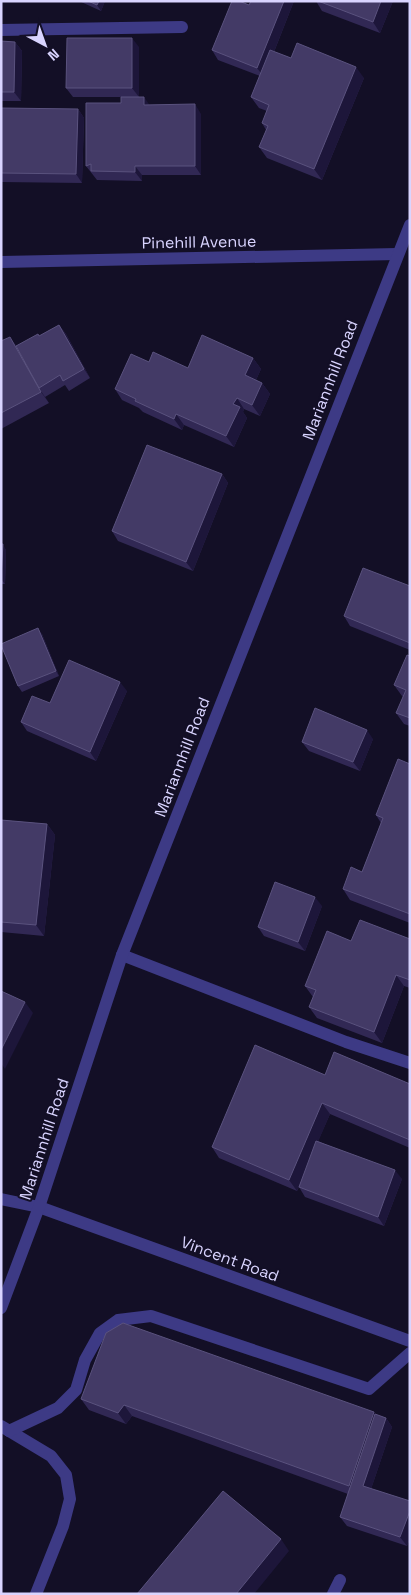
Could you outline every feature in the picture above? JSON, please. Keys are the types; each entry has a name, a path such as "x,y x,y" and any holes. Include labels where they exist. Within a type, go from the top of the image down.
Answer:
{"street":[{"path":"1,30 182,27"},
{"name":"Mariannhill Road","path":"1,1308 39,1207 122,955 410,225"},
{"name":"Pinehill Avenue","path":"1,262 397,254"},
{"path":"122,955 346,1042 410,1063"},
{"name":"Vincent Road","path":"1,1199 39,1207 410,1341"},
{"path":"5,1429 58,1408 76,1390 85,1360 100,1333 118,1320 151,1316 369,1390 410,1353"},
{"path":"5,1429 51,1456 66,1476 70,1499 64,1526 36,1594"},
{"path":"333,1594 340,1580"}],"building":[{"path":"88,1 99,1 97,5"},
{"path":"232,1 239,1 249,5 251,1 284,1 257,68 212,50"},
{"path":"318,1 381,1 373,22"},
{"path":"67,38 132,38 132,88 66,88"},
{"path":"1,41 15,42 14,92 1,92"},
{"path":"297,43 356,67 314,169 259,147 268,126 262,123 269,105 251,97 270,50 291,58"},
{"path":"121,97 144,97 144,105 195,104 195,166 135,166 135,172 91,171 91,164 86,166 86,103 121,103"},
{"path":"1,108 78,109 76,174 1,173"},
{"path":"59,325 84,369 63,381 60,375 39,388 16,346"},
{"path":"202,335 253,358 245,375 262,383 252,405 237,398 233,404 240,407 226,436 176,414 174,419 135,401 136,399 115,389 131,354 149,362 153,352 188,368"},
{"path":"10,337 41,392 1,413 1,341"},
{"path":"147,445 222,474 186,562 112,531"},
{"path":"1,544 3,544 1,577"},
{"path":"363,568 410,586 410,643 344,616"},
{"path":"38,628 56,671 18,686 1,644"},
{"path":"407,655 410,656 410,718 396,713 406,690 394,685"},
{"path":"69,660 120,682 90,752 21,722 32,696 50,703"},
{"path":"315,708 367,730 353,762 302,742"},
{"path":"398,759 410,764 410,914 343,889 351,867 362,872 383,818 376,815"},
{"path":"1,820 47,824 36,925 1,922"},
{"path":"275,882 315,897 298,942 258,927"},
{"path":"360,920 410,939 410,980 396,975 374,1032 309,1007 316,990 305,986 327,931 351,941"},
{"path":"1,991 25,1002 1,1050"},
{"path":"255,1045 325,1075 334,1052 410,1084 410,1140 322,1103 289,1180 212,1147"},
{"path":"316,1141 395,1170 378,1217 299,1187"},
{"path":"123,1323 374,1412 349,1486 124,1405 118,1413 81,1399 106,1333"},
{"path":"375,1414 386,1418 363,1486 410,1501 410,1511 400,1537 340,1517"},
{"path":"223,1491 281,1539 236,1594 137,1594"}]}
